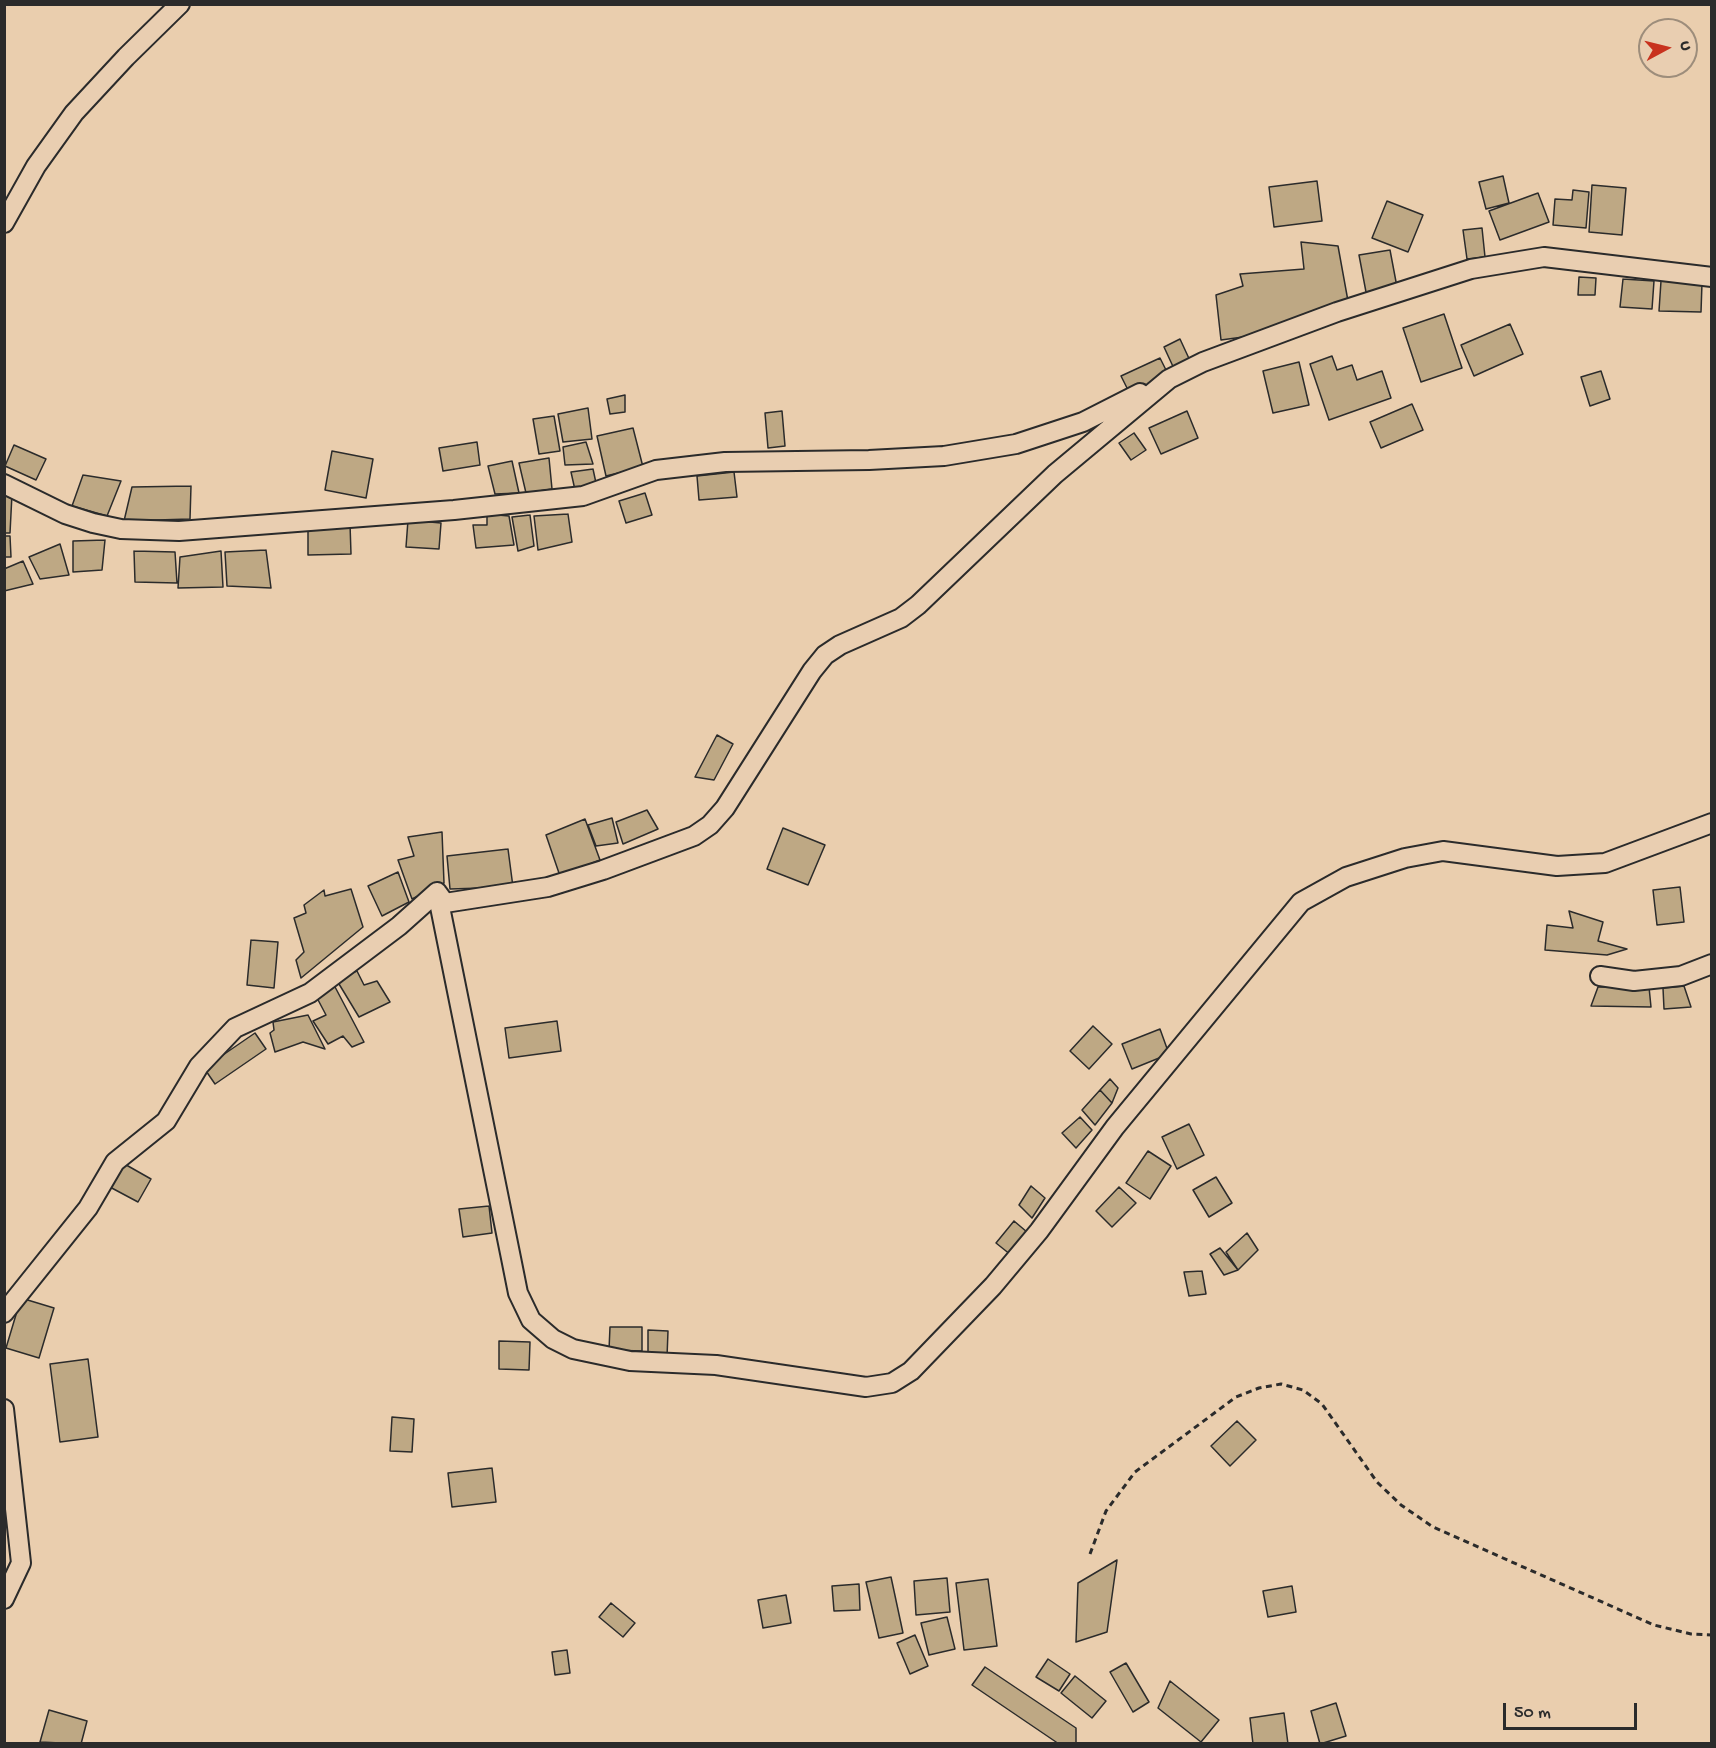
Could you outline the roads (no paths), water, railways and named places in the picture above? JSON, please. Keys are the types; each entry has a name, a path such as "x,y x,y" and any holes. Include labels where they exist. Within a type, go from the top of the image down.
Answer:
{"street":[{"path":"4,223 36,166 74,113 180,4"},
{"path":"4,484 65,514 93,524 121,529 179,531 454,510 584,496 656,471 725,462 869,460 944,456 1016,444 1083,422 1203,362 1337,312 1471,268 1544,257 1712,277"},
{"path":"437,892 445,903 548,887 694,836 710,825 725,808 812,671 825,655 840,645 901,618 918,605 1055,474 1169,379"},
{"path":"437,892 518,1293 531,1320 553,1338 573,1349 630,1361 716,1365 866,1387 892,1383 911,1371 993,1286 1039,1231 1114,1127 1301,902 1346,878 1405,858 1443,851 1557,866 1605,863 1712,823"},
{"path":"4,1313 88,1208 115,1162 166,1121 190,1078 225,1036 246,1022 310,993 399,926 437,892"},
{"path":"1600,976 1634,981 1681,976 1712,964"},
{"path":"4,1409 21,1563 15,1582 4,1599"}]}
